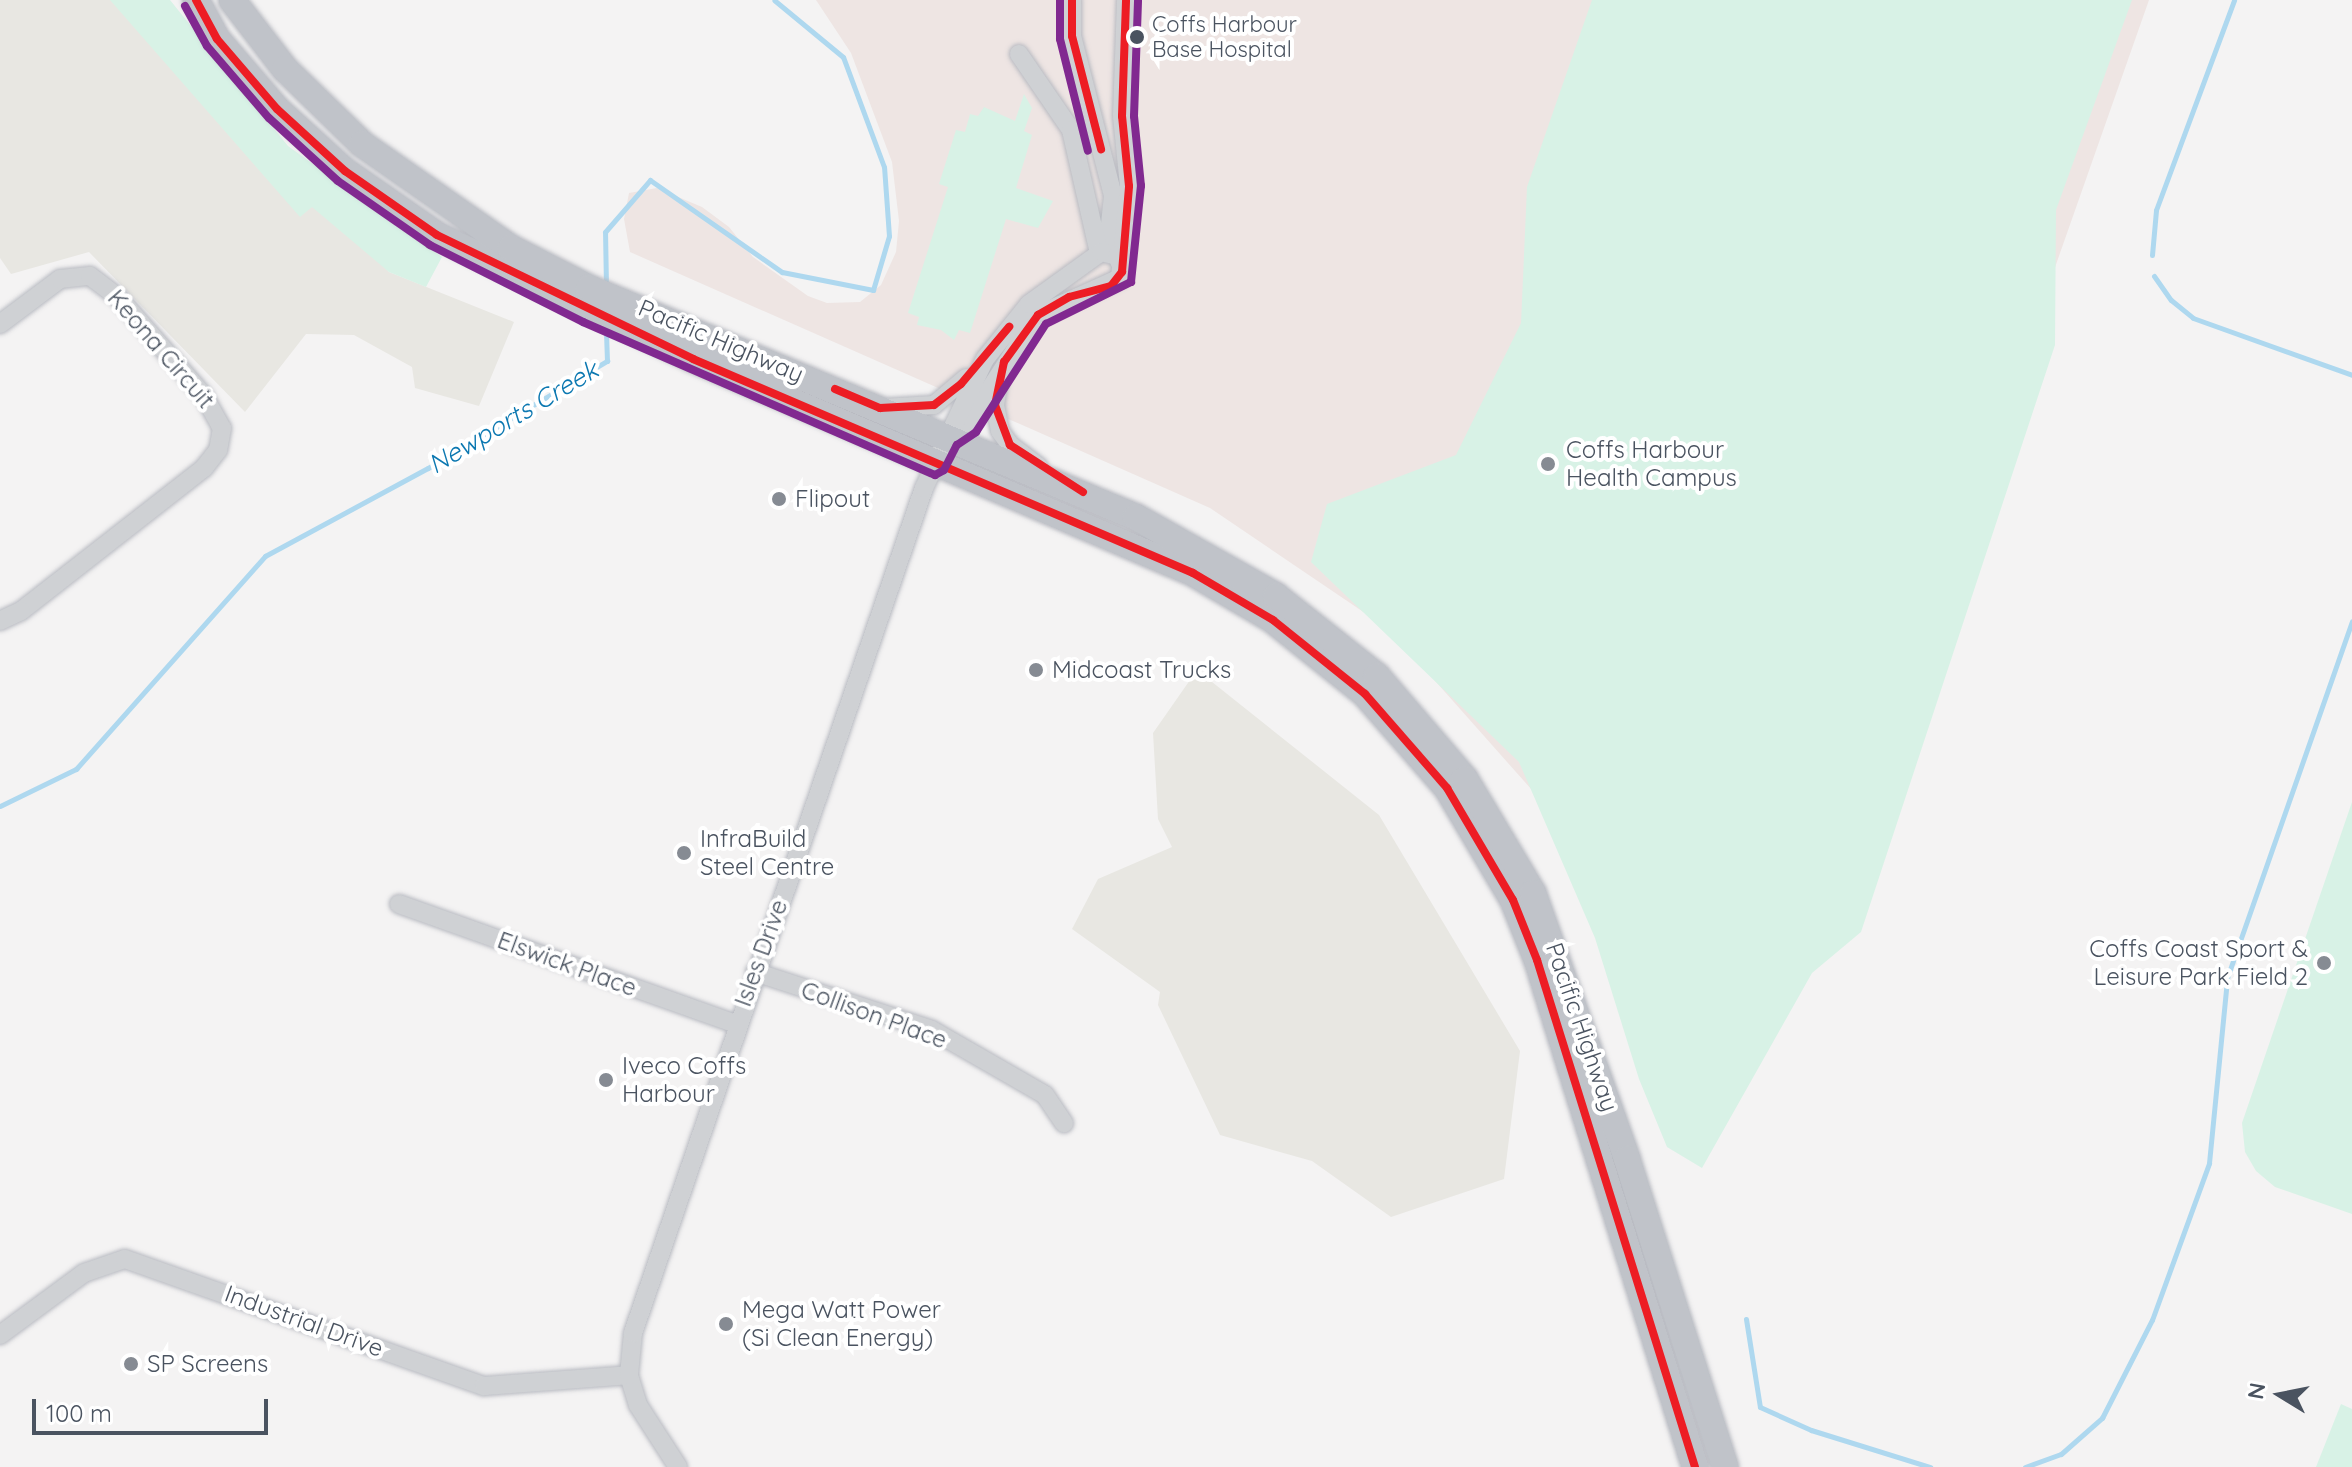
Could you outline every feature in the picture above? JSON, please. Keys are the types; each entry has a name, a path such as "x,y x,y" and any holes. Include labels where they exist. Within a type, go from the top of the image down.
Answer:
{"highway":[{"name":"Pacific Highway","path":"196,0 244,72 345,171 471,255 880,408 1072,488 1172,535 1276,596 1377,676 1465,779 1515,857 1550,934 1725,1467"},
{"name":"Pacific Highway","path":"232,0 285,69 362,144 456,214 588,300"},
{"name":"Pacific Highway","path":"629,316 935,463 1163,558 1252,607 1365,694 1447,788 1513,900 1537,960 1695,1467"}],"street":[{"path":"1072,0 1074,47 1113,196 1091,278 1105,286"},
{"path":"948,437 967,424 1004,362 1038,315 1069,297 1116,282 1122,268 1129,186 1122,116 1126,0"},
{"path":"1019,54 1071,130 1099,255"},
{"path":"880,408 941,402 985,359 1029,304 1099,255 1117,256 1122,268"},
{"name":"Keona Circuit","path":"0,621 21,611 204,468 218,450 222,428 204,396 102,282 75,274 60,279 2,316"},
{"name":"Isles Drive","path":"678,1467 638,1405 629,1375 636,1320 736,1024 935,463 985,359"},
{"path":"1004,362 995,405 1000,431 1021,455 1072,488"},
{"name":"Elswick Place","path":"399,904 736,1024"},
{"name":"Collison Place","path":"755,972 932,1030 1045,1095 1064,1123"},
{"name":"Industrial Drive","path":"0,1335 84,1273 125,1259 484,1386 629,1375"}],"shaded area":[{"path":"0,0 147,0 389,272 514,322 479,406 415,388 412,367 354,335 306,334 245,412 89,252 11,274 0,258"},
{"name":"Coffs Harbour Health Campus","path":"816,0 2149,0 1829,910 1547,807 1390,630 1210,508 630,252 624,219 629,193 657,188 702,207 729,227 753,257 808,296 827,303 860,302 881,285 896,252 899,221 892,162 851,53"},
{"path":"1197,670 1379,815 1520,1051 1504,1179 1391,1217 1312,1161 1220,1135 1158,1005 1160,992 1072,929 1098,879 1172,847 1158,819 1153,733"}],"green space":[{"path":"110,0 170,0 288,146 442,257 426,287 389,272 312,207 300,217"},
{"path":"1592,0 2132,0 2056,210 2055,345 1861,932 1812,973 1702,1168 1667,1147 1639,1079 1595,938 1519,762 1311,562 1327,504 1456,455 1521,323 1527,187"},
{"path":"1024,94 1032,108 1024,131 1032,135 1016,188 1053,201 1038,228 1006,219 970,333 959,330 954,340 941,330 917,325 919,317 908,313 948,187 939,184 956,130 965,132 970,114 978,116 984,107 1015,121"},
{"name":"Coffs Coast Sport & Leisure Park Field 2","path":"2352,802 2352,1214 2275,1187 2256,1171 2245,1152 2242,1123"},
{"path":"2341,1404 2352,1409 2352,1467 2316,1467"}],"waterway":[{"name":"Newports Creek","path":"606,287 605,232 650,180 782,272 873,290 889,236 884,167 843,57 774,0"},
{"path":"2152,255 2156,210 2234,0"},
{"path":"2154,276 2171,300 2193,318 2352,375"},
{"name":"Newports Creek","path":"0,806 76,769 265,556 428,468 607,361 606,325"},
{"path":"2025,1467 2061,1454 2102,1418 2152,1320 2209,1163 2227,978 2352,621"},
{"path":"1746,1319 1760,1407 1811,1430 1930,1467"}],"transit line":[{"path":"196,0 217,39 277,109 345,171 437,235 693,359 1193,573 1273,620 1365,694 1447,788 1513,900 1537,960 1695,1467"},
{"path":"1060,0 1060,39 1088,151"},
{"path":"1072,0 1072,36 1101,149"},
{"path":"1083,492 1010,445 995,405 1004,362 1038,315 1069,297 1111,286 1122,272 1129,186 1122,116 1126,0"},
{"path":"185,6 207,46 269,118 338,181 430,245 583,322 935,475 944,470 957,445 976,432 1046,324 1131,282 1141,186 1134,116 1138,0"},
{"path":"835,389 880,408 934,405 961,384 1009,327"}],"place":[{"name":"Coffs Harbour Base Hospital","path":"1137,37"},
{"name":"Coffs Harbour Health Campus","path":"1548,464"},
{"name":"Flipout","path":"779,499"},
{"name":"Midcoast Trucks","path":"1036,670"},
{"name":"InfraBuild Steel Centre","path":"684,853"},
{"name":"Coffs Coast Sport & Leisure Park Field 2","path":"2324,963"},
{"name":"Iveco Coffs Harbour","path":"606,1080"},
{"name":"Mega Watt Power (Si Clean Energy)","path":"726,1324"},
{"name":"SP Screens","path":"131,1364"}]}
